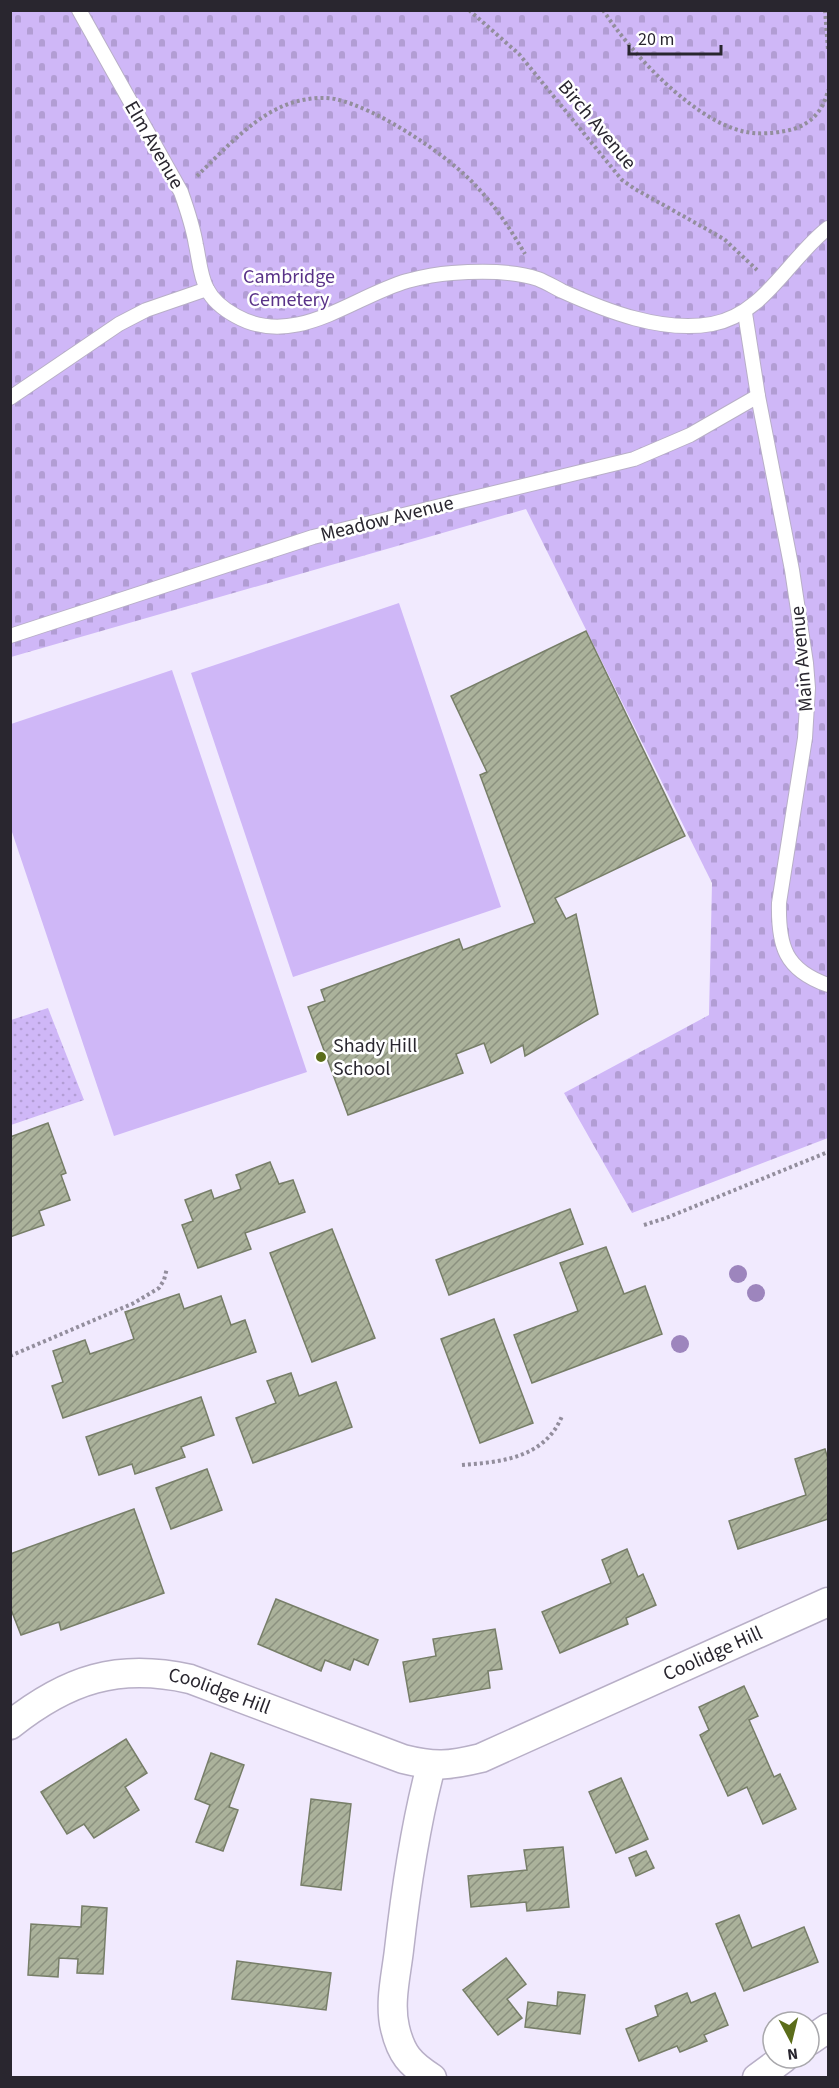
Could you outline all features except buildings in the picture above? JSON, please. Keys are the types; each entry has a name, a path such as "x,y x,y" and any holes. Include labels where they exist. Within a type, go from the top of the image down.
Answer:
{"street":[{"name":"Coolidge Hill","path":"10,1725 50,1697 74,1685 103,1676 133,1672 162,1673 190,1679 380,1751 431,1766 459,1764 481,1758 828,1602"},
{"path":"431,1766 406,1887 392,2005 395,2027 403,2050 413,2065 432,2078"}],"lane":[{"name":"Elm Avenue","path":"80,10 181,192 207,289"},
{"path":"10,398 119,324 146,310 207,289 220,306 237,317 256,325 272,328 292,327 314,321 397,285 428,276 452,273 505,273 537,278 592,303 640,319 667,324 710,325 745,313 806,247 828,228"},
{"name":"Main Avenue","path":"745,313 758,396 792,570 805,652 808,688 805,738 779,903 778,927 784,948 794,966 811,979 828,985"},
{"name":"Meadow Avenue","path":"10,636 313,537 634,459 690,435 758,396"}],"path":[{"name":"Birch Avenue","path":"469,10 519,54 622,180 724,239 772,285"},
{"path":"603,10 614,27 650,70 669,87 718,122 737,130 752,133 794,129 806,124 825,105 828,90"},
{"path":"825,10 828,50"},
{"path":"181,192 213,160 263,117 280,107 299,101 316,98 335,99 387,121 425,143 477,186 510,228 537,278"},
{"path":"644,1225 828,1152"},
{"path":"10,1356 134,1303 159,1288 167,1268"},
{"path":"462,1465 509,1459 537,1447 557,1429 562,1416"}],"green space":[{"name":"Cambridge Cemetery","path":"11,11 828,11 828,1138 632,1213 564,1093 709,1015 712,883 526,509 11,657"},
{"path":"399,603 501,907 293,977 191,673"},
{"path":"172,670 307,1072 114,1136 11,829 11,724"},
{"path":"48,1008 84,1100 11,1125 11,1020"}],"place":[{"name":"Shady Hill School","path":"321,1057"}]}
